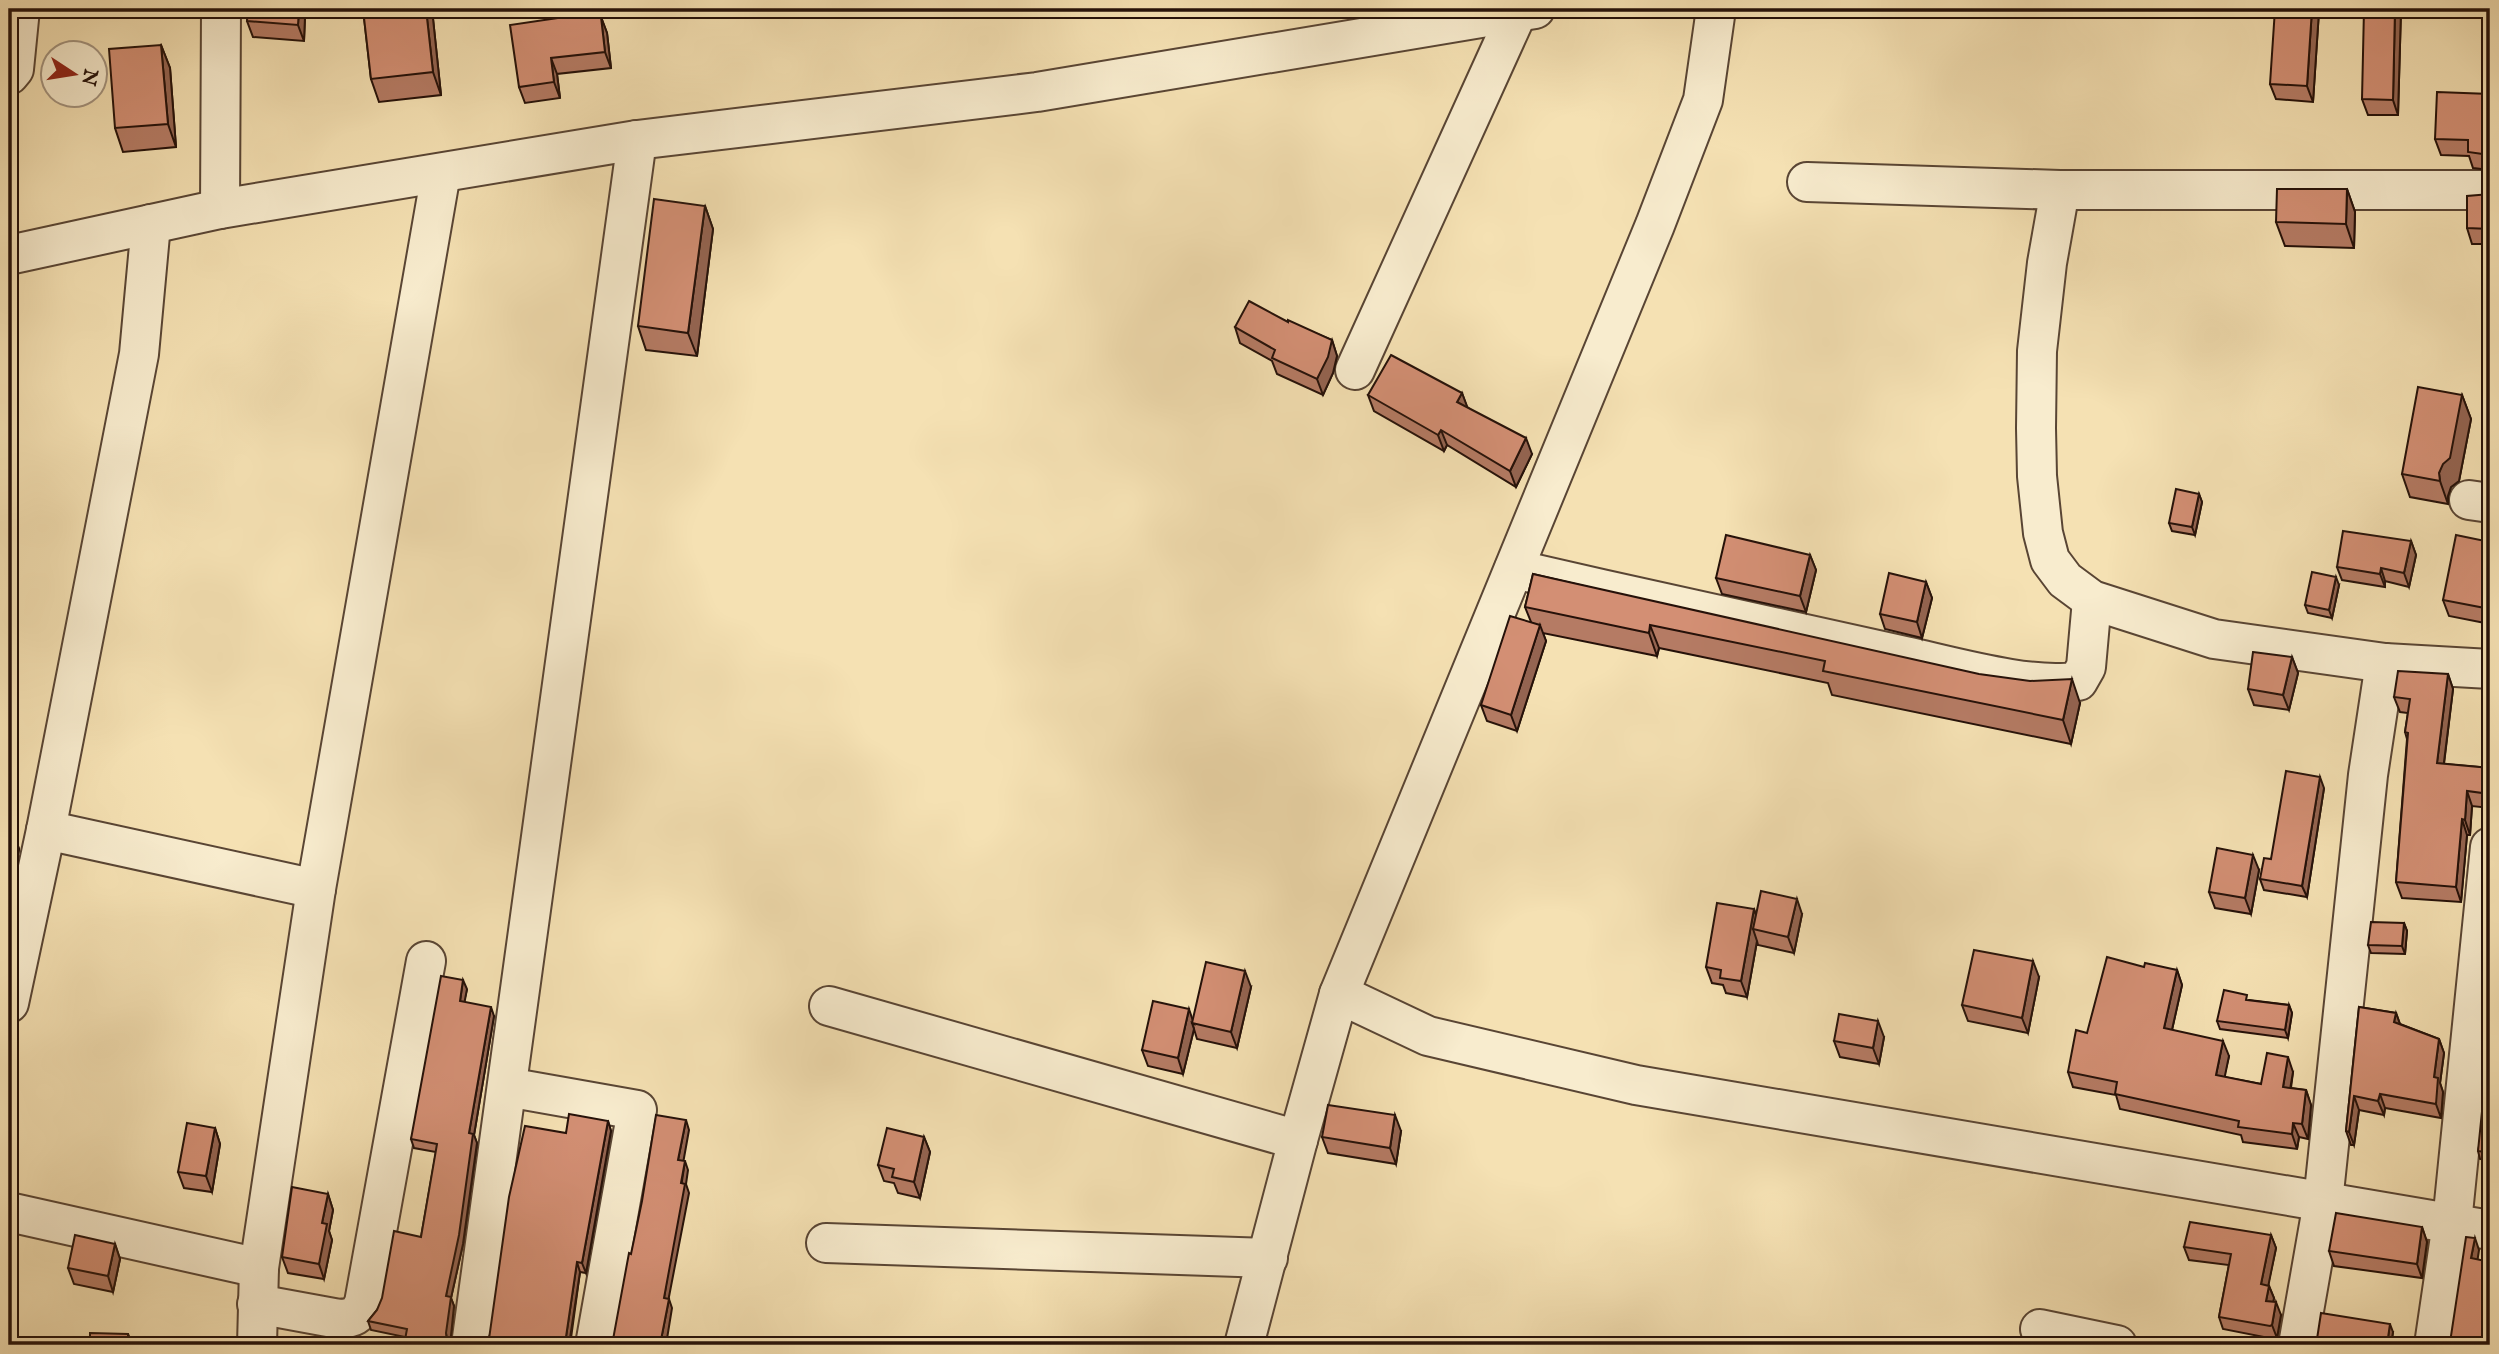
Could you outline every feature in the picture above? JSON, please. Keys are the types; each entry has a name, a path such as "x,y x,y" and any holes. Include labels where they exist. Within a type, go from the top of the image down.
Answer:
{"street":[{"path":"9,75 14,69 20,9"},
{"path":"220,209 221,9"},
{"path":"1244,1345 1339,994 1655,225 1703,100 1716,9"},
{"path":"9,255 220,209 637,141 1037,92 1527,10"},
{"path":"1355,370 1527,10"},
{"path":"471,1345 637,141"},
{"path":"257,1345 258,1286 316,889 441,173"},
{"path":"1807,181 2060,190 2490,190"},
{"path":"2060,190 2046,263 2037,351 2037,475 2043,533 2050,560 2065,580 2092,600 2214,639 2385,663 2490,668"},
{"path":"10,988 46,831 139,354 151,225"},
{"path":"1514,569 1957,667 2059,685 2078,681 2086,667 2092,600"},
{"path":"2298,1345 2323,1202 2368,775 2385,663"},
{"path":"46,831 316,889"},
{"path":"2434,1345 2452,1223 2490,847"},
{"path":"9,1212 258,1286 339,1319 351,1318 359,1313 367,1290 426,961"},
{"path":"1339,994 1428,1036 1636,1085 2490,1230"},
{"path":"829,1006 1298,1140"},
{"path":"507,1087 637,1110 595,1345"},
{"path":"826,1243 1268,1258"},
{"path":"2040,1329 2117,1345"}],"building":[{"path":"248,9 299,9 298,25 247,21"},
{"path":"363,9 426,9 433,72 371,79"},
{"path":"2275,9 2312,9 2307,86 2270,84"},
{"path":"2364,9 2395,9 2393,100 2362,99"},
{"path":"592,13 593,18 601,17 605,52 551,58 554,82 519,87 510,25"},
{"path":"161,45 168,124 115,128 109,49"},
{"path":"2437,92 2490,94 2490,155 2468,152 2468,140 2435,139"},
{"path":"2277,189 2347,189 2346,224 2276,222"},
{"path":"2490,194 2490,229 2467,228 2467,196"},
{"path":"654,199 705,206 688,333 638,326"},
{"path":"1249,301 1288,322 1332,340 1328,357 1317,379 1272,358 1275,350 1235,327"},
{"path":"1391,355 1462,393 1457,402 1526,438 1510,471 1441,430 1438,435 1368,395"},
{"path":"2418,387 2462,395 2450,458 2439,473 2440,481 2402,474"},
{"path":"2176,489 2199,494 2192,527 2169,523"},
{"path":"2343,531 2411,541 2404,573 2381,568 2380,574 2337,567"},
{"path":"1726,535 1810,555 1800,596 1716,578"},
{"path":"2456,535 2490,542 2490,584 2485,608 2443,600"},
{"path":"2312,572 2336,577 2329,610 2305,605"},
{"path":"1889,573 1926,582 1917,622 1880,614"},
{"path":"1533,574 1979,674 2030,681 2072,679 2063,720 1823,671 1825,661 1650,625 1649,633 1525,607"},
{"path":"1510,616 1540,625 1511,715 1481,705"},
{"path":"2253,652 2292,657 2283,695 2248,689"},
{"path":"2398,671 2448,674 2437,763 2490,768 2490,794 2467,791 2456,887 2396,882 2408,733 2405,732 2410,699 2394,697"},
{"path":"2286,771 2320,777 2302,886 2260,879 2264,858 2271,859"},
{"path":"9,833 14,834 9,857"},
{"path":"2217,848 2253,855 2245,898 2209,892"},
{"path":"1761,891 1797,899 1788,937 1753,929"},
{"path":"1717,903 1754,909 1741,981 1720,978 1721,970 1706,967"},
{"path":"2371,922 2404,923 2402,946 2368,945"},
{"path":"1974,950 2033,961 2022,1018 1962,1005"},
{"path":"2107,957 2144,967 2145,963 2177,970 2164,1028 2223,1041 2216,1075 2261,1084 2267,1053 2288,1057 2283,1087 2306,1090 2302,1124 2293,1123 2292,1134 2238,1127 2239,1121 2115,1094 2117,1082 2068,1072 2076,1030 2087,1033"},
{"path":"1206,962 1245,971 1231,1032 1192,1023"},
{"path":"441,976 463,980 460,1001 491,1007 469,1133 473,1134 459,1235 446,1296 451,1297 446,1333 449,1345 404,1345 407,1329 368,1321 382,1298 394,1231 421,1237 437,1144 411,1139"},
{"path":"2224,990 2247,995 2246,1000 2289,1005 2285,1030 2217,1021"},
{"path":"1153,1001 1189,1009 1178,1058 1142,1050"},
{"path":"2359,1007 2396,1013 2394,1022 2439,1039 2434,1077 2438,1078 2436,1104 2380,1094 2378,1101 2354,1096 2349,1132 2346,1131"},
{"path":"1839,1014 1878,1021 1873,1048 1834,1041"},
{"path":"2484,1092 2490,1093 2490,1153 2478,1151"},
{"path":"1328,1105 1395,1115 1390,1148 1322,1137"},
{"path":"569,1114 608,1121 582,1263 577,1262 566,1337 571,1338 570,1345 486,1345 509,1197 525,1126 566,1133"},
{"path":"656,1115 686,1120 678,1160 685,1161 681,1183 685,1184 664,1298 669,1299 660,1345 612,1345 629,1253 631,1254 642,1201"},
{"path":"187,1123 215,1128 206,1176 178,1172"},
{"path":"887,1128 924,1137 914,1182 892,1177 894,1169 878,1165"},
{"path":"292,1187 328,1194 322,1223 327,1224 319,1264 282,1257"},
{"path":"2336,1213 2422,1227 2417,1264 2329,1251"},
{"path":"2190,1222 2271,1235 2261,1284 2269,1286 2266,1301 2276,1302 2272,1325 2219,1317 2231,1254 2184,1247"},
{"path":"75,1235 115,1244 108,1276 68,1268"},
{"path":"2466,1237 2475,1238 2471,1258 2490,1262 2490,1345 2447,1345 2451,1336"},
{"path":"2321,1313 2390,1324 2387,1345 2355,1345 2317,1339"},
{"path":"90,1333 128,1334 128,1345 90,1345"}]}
